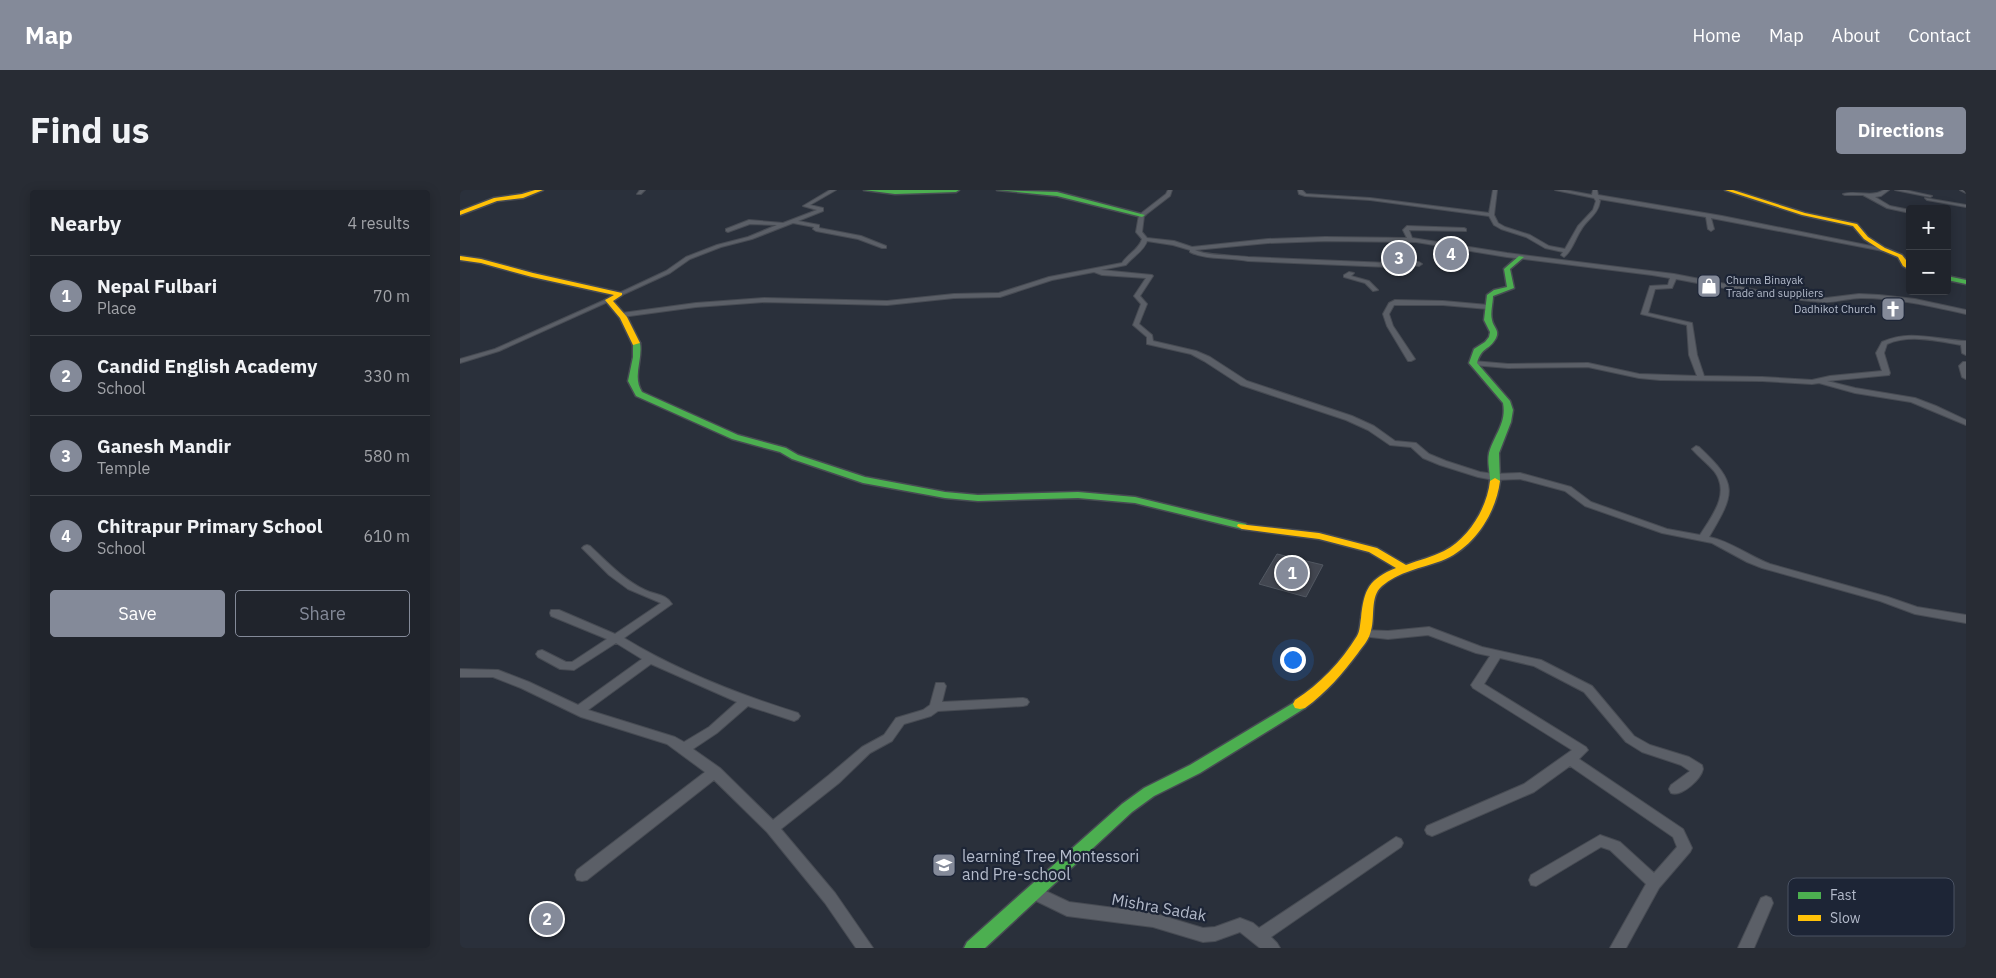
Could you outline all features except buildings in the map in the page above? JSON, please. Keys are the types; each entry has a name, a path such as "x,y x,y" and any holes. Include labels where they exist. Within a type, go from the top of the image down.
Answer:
{"street":[{"path":"460,213 496,199 523,196 540,190"},
{"path":"460,361 497,350 608,300 668,272 688,258 794,222 821,210 805,206 834,190"},
{"path":"867,190 895,192 956,190"},
{"path":"1000,190 1031,191 1062,196 1142,215"},
{"path":"1170,190 1168,195 1142,215 1140,232 1145,239 1174,243 1192,249 1268,241 1410,240 1521,257 1674,276 1772,295 1826,300 1859,296 1879,297 1915,301 1966,312"},
{"path":"1300,190 1301,193 1306,195 1374,199 1491,215"},
{"path":"1495,190 1491,215 1494,221 1503,228 1524,234 1547,247 1567,251"},
{"path":"1557,190 1883,249"},
{"path":"1558,262 1567,251 1580,227 1595,214 1598,201 1595,190"},
{"path":"1728,190 1804,214 1855,225 1864,236 1883,249 1900,256 1906,266"},
{"path":"1871,196 1879,195 1887,190"},
{"path":"1897,190 1930,196 1923,205"},
{"path":"1962,190 1966,192"},
{"path":"1845,194 1863,192 1885,206 1906,211"},
{"path":"1927,199 1966,206"},
{"path":"1708,217 1711,229"},
{"path":"728,230 749,222 785,225"},
{"path":"794,222 817,226 816,229 828,232 869,238 884,247"},
{"path":"1410,240 1407,228 1464,230"},
{"path":"622,316 696,305 764,300 887,303 954,296 1000,295 1046,280 1124,264 1132,254 1143,246 1145,239"},
{"path":"1190,250 1200,255 1231,256 1248,260 1390,265 1392,262 1419,264"},
{"path":"1473,363 1477,351 1488,344 1493,337 1494,332 1488,320 1488,307 1492,293 1511,288 1508,269 1521,257"},
{"path":"460,258 481,261 532,275 620,294"},
{"path":"1095,270 1102,273 1150,276 1137,296 1144,304 1136,325 1150,336 1149,343 1192,352 1212,362 1229,376 1244,383 1349,418 1371,428 1394,443 1413,446 1426,456 1443,463 1478,474 1494,477 1520,476 1555,485 1572,491 1588,504 1665,531 1703,538 1727,546 1750,560 1766,566 1884,599 1911,609 1966,619"},
{"path":"1351,273 1346,276 1366,282 1375,290"},
{"path":"1674,276 1670,287 1652,287 1644,314 1690,324 1693,356 1701,378"},
{"path":"1951,279 1966,282"},
{"path":"608,300 622,316 634,338 638,353 630,377 631,383 639,394 735,437 783,450 853,477 945,495 978,498 1078,495 1135,500 1254,529 1319,536 1373,550 1391,558 1404,568"},
{"path":"1410,360 1388,322 1386,314 1391,304 1395,302 1434,302 1488,307"},
{"path":"1821,381 1830,378 1886,372 1880,350 1884,343 1894,338 1926,337 1965,343 1966,353"},
{"path":"973,948 1127,808 1149,792 1195,769 1258,731 1330,682 1365,633 1371,592 1375,586 1404,568 1455,550 1487,510 1495,487 1495,451 1508,422 1509,406 1473,363"},
{"path":"1473,363 1508,366 1588,365 1639,376 1678,379 1821,381 1845,389 1922,403 1966,423"},
{"path":"1966,364 1963,366 1966,377"},
{"path":"1696,449 1710,461 1723,477 1726,490 1725,504 1703,538"},
{"path":"542,654 564,666 574,666 664,608 667,602 638,591 625,583 587,548"},
{"path":"555,612 615,638 650,659 746,701 794,716"},
{"path":"1365,633 1388,635 1429,632 1469,647 1537,663 1578,683 1594,695 1630,739 1646,749 1686,761 1697,769 1696,773 1676,789"},
{"path":"1432,830 1529,788 1582,750 1477,685 1497,654"},
{"path":"580,711 650,659"},
{"path":"460,673 494,673 525,685 580,711 614,724 671,740 684,748 698,762 715,772 772,828 830,898 865,948"},
{"path":"935,707 940,686"},
{"path":"684,748 713,730 746,701"},
{"path":"772,828 834,779 866,750 888,738 900,721 927,713 935,707 1023,702"},
{"path":"1570,759 1678,833 1685,848 1654,883 1618,948"},
{"path":"582,875 715,772"},
{"path":"1536,880 1600,841 1614,846 1654,883"},
{"path":"1260,936 1396,843"},
{"name":"Mishra Sadak","path":"1035,893 1067,909 1153,920 1203,935 1216,934 1240,925 1260,936 1272,948"},
{"path":"1746,948 1766,903"}],"traffic: fast":[{"path":"867,190 895,192 956,190"},
{"path":"1000,190 1057,194 1142,215"},
{"path":"1495,481 1494,453 1507,422 1509,410 1507,403 1473,363 1477,351 1488,344 1493,337 1494,332 1488,320 1490,295 1496,291 1511,288 1507,269 1521,257"},
{"path":"1951,279 1966,282"},
{"path":"636,343 637,357 633,381 639,394 735,437 783,450 795,457 863,480 945,495 978,498 1078,495 1135,500 1242,526"},
{"path":"973,948 1127,808 1149,792 1195,769 1300,704"}],"traffic: slow":[{"path":"460,213 496,199 523,196 540,190"},
{"path":"1728,190 1804,214 1855,225 1866,238 1883,249 1900,256 1906,266"},
{"path":"460,258 481,261 532,275 620,294 609,300 623,317 636,343"},
{"path":"1300,704 1330,680 1362,639 1366,626 1369,599 1373,588 1394,573 1440,557 1457,548 1480,522 1491,500 1495,481"},
{"path":"1242,526 1319,536 1373,550 1404,568"}],"place":[{"name":"Chitrapur Primary School","path":"1451,254"},
{"name":"Ganesh Mandir","path":"1399,258"},
{"name":"Churna Binayak Trade and suppliers","path":"1709,286"},
{"name":"Dadhikot Church","path":"1893,309"},
{"name":"Nepal Fulbari","path":"1292,573"},
{"name":"learning Tree Montessori and Pre-school","path":"944,865"},
{"name":"Candid English Academy","path":"547,919"}]}
